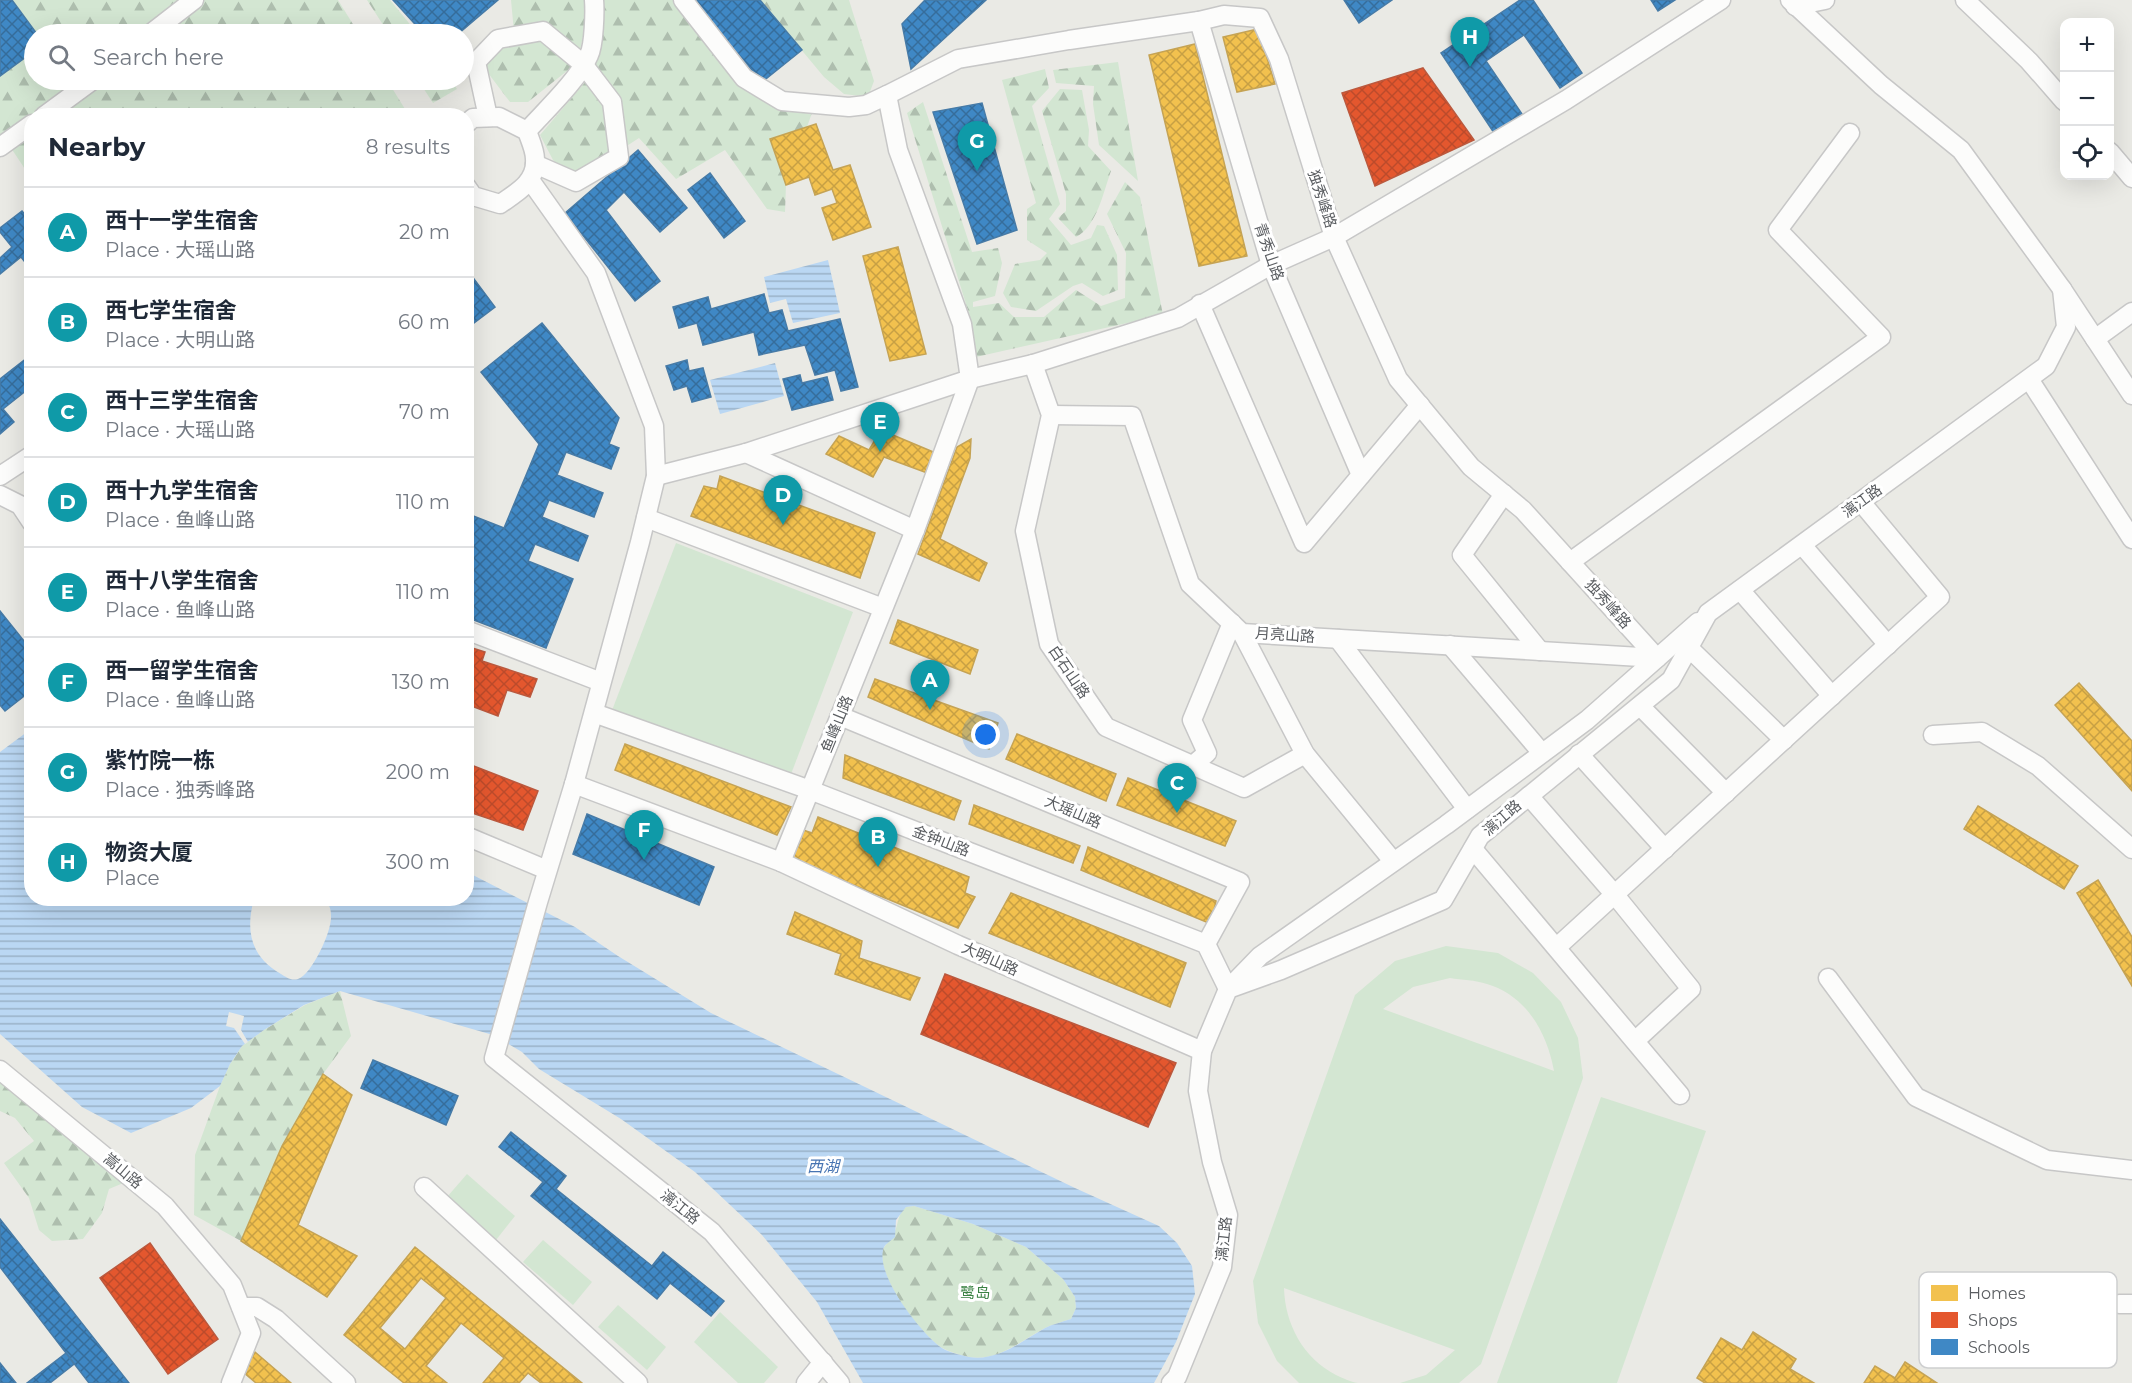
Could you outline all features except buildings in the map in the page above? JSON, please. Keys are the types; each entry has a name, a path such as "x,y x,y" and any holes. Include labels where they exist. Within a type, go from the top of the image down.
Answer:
{"street":[{"path":"163,24 194,0"},
{"path":"527,131 569,85 590,55 594,0"},
{"name":"独秀峰路","path":"683,0 744,78 782,101 849,107 867,105 958,59 1199,21 1224,15 1260,18 1279,59 1334,237 1398,379 1471,467 1523,510 1657,658"},
{"path":"656,476 746,453 970,379 1033,364 1178,318 1271,265 1334,237 1566,100 1721,0"},
{"path":"1792,3 1825,0"},
{"path":"1965,0 2029,61 2060,96"},
{"path":"1792,3 1881,85 1961,150 2062,289 2132,395"},
{"name":"青秀山路","path":"1199,21 1271,265 1361,475"},
{"path":"488,117 476,62 498,39 543,31 583,64 612,102 619,157 576,182 532,172"},
{"path":"55,108 79,90"},
{"path":"887,95 898,150 962,324 970,379"},
{"path":"474,118 499,117 527,131 536,161 522,189 500,204 474,196"},
{"path":"0,147 24,130"},
{"path":"1570,562 1881,337 1778,230 1850,133"},
{"path":"2114,158 2132,178"},
{"path":"474,839 547,870 594,713 656,476 654,426 596,273 532,172"},
{"name":"漓江路","path":"1171,1383 1177,1377 1222,1266 1228,1215 1212,1162 1198,1091 1202,1052 1228,989 1281,970 1443,900 1480,836 1671,680 1708,613 2046,366 2066,327 2062,289"},
{"path":"1200,304 1304,543 1420,405"},
{"path":"2095,339 2132,312"},
{"path":"1033,364 1051,414 1132,416 1190,584 1237,628 1305,754 1393,861"},
{"name":"鱼峰山路","path":"781,862 915,530 970,379"},
{"path":"2029,380 2132,539"},
{"name":"白石山路","path":"1051,414 1025,531 1049,644 1107,727 1244,788 1305,754"},
{"path":"746,453 915,530"},
{"path":"0,476 24,460"},
{"path":"1504,494 1462,555 1540,651"},
{"path":"0,495 20,505 24,511"},
{"path":"1557,947 1940,597 1861,502"},
{"path":"646,518 883,608"},
{"path":"1802,545 1888,645"},
{"path":"1740,590 1832,696"},
{"path":"1206,945 1228,989 1260,956 1467,809 1587,720 1708,613"},
{"path":"1193,765 1206,753 1192,720 1237,628"},
{"name":"月亮山路","path":"1237,628 1338,639 1657,658"},
{"path":"474,633 601,682"},
{"path":"1338,639 1467,809"},
{"path":"1450,645 1542,753"},
{"path":"1689,648 1784,740"},
{"path":"1640,706 1726,793"},
{"name":"金钟山路","path":"594,713 810,790 1206,945"},
{"name":"大瑶山路","path":"840,716 1239,882 1206,945"},
{"path":"1933,735 1982,732 2038,766 2132,849"},
{"path":"1579,754 1665,849"},
{"path":"574,784 781,862"},
{"path":"1528,796 1615,895 1691,990 1636,1040"},
{"path":"1473,849 1680,1095"},
{"name":"大明山路","path":"781,862 958,945 1202,1052"},
{"name":"漓江路","path":"547,870 496,1051 712,1232 840,1383"},
{"path":"1828,978 1916,1097 2047,1160 2132,1170"},
{"name":"嵩山路","path":"0,1070 165,1206 232,1285 251,1333 231,1383"},
{"path":"424,1187 627,1379"},
{"path":"241,1307 257,1307 276,1319 346,1383"},
{"path":"806,1383 823,1362"}],"green space":[{"path":"9,0 338,0 353,24 28,24"},
{"path":"367,0 390,0 410,24 383,24"},
{"path":"511,0 586,0 586,23 577,63 528,102 510,102 488,73 485,58 514,32"},
{"path":"601,0 678,0 748,90 813,110 807,127 770,140 786,185 785,212 767,209 725,150 676,179 639,138 593,168 565,173 553,160 540,135 593,73 601,38"},
{"path":"760,0 849,0 874,81 868,97 844,94 824,77"},
{"path":"24,58 24,90 393,90 404,108 24,108 24,168 7,142 0,147 0,75"},
{"path":"1118,62 1138,181 1099,145 1093,104 1094,86 1056,83 1053,70"},
{"path":"1045,69 1049,88 1032,106 1060,204 1049,219 1071,245 1091,238 1097,225 1104,226 1117,255 1118,290 1103,296 1082,283 1073,286 1036,311 1011,307 1003,293 1015,264 1040,260 1047,253 1027,240 1027,209 1036,203 1002,80"},
{"path":"1060,89 1082,90 1089,130 1088,146 1111,171 1094,217 1083,232 1076,237 1058,218 1066,211 1066,194 1042,111"},
{"path":"425,90 455,90 433,103"},
{"path":"923,102 972,252 998,248 1002,263 995,296 973,302 973,307 999,303 1014,317 1044,317 1076,290 1101,306 1125,298 1126,253 1107,214 1125,182 1140,197 1163,315 976,357 970,317 907,113"},
{"path":"676,543 853,612 788,782 611,713"},
{"path":"1446,946 1498,953 1533,973 1561,1002 1578,1038 1583,1078 1481,1364 1459,1383 1400,1383 1426,1375 1455,1350 1284,1288 1292,1327 1305,1349 1324,1368 1344,1379 1358,1383 1299,1383 1277,1361 1258,1323 1253,1281 1355,995 1395,961","holes":["1450,978 1482,983 1513,997 1524,1007 1540,1030 1554,1071 1383,1009 1413,987"]},
{"path":"340,991 351,1036 323,1074 282,1146 241,1241 194,1215 195,1155 220,1086 230,1064 242,1046 305,1005"},
{"path":"0,1070 133,1179 109,1189 102,1213 83,1239 52,1241 39,1230 29,1198 4,1163 34,1141 15,1118 0,1111"},
{"path":"1601,1097 1706,1131 1617,1383 1497,1383"},
{"path":"467,1174 515,1216 496,1240 447,1197"},
{"name":"鹭岛","path":"914,1206 973,1224 1026,1247 1063,1279 1075,1297 1076,1308 1071,1319 1048,1327 1009,1349 989,1356 969,1357 939,1346 921,1329 902,1304 884,1266 882,1254 894,1234 901,1213 906,1207"},
{"path":"543,1240 592,1282 573,1305 523,1262"},
{"path":"618,1305 666,1347 647,1370 598,1327"},
{"path":"720,1312 778,1367 764,1383 738,1383 694,1342"}],"water":[{"path":"828,260 840,313 793,323 786,299 770,303 764,277"},
{"path":"775,363 784,396 720,414 710,380"},
{"name":"西湖","path":"24,734 24,906 252,906 251,932 257,951 271,967 291,979 298,979 315,961 325,941 331,916 329,906 474,906 474,876 575,927 711,1013 1159,1226 1177,1243 1192,1266 1195,1294 1176,1342 1154,1383 863,1383 817,1302 762,1235 695,1172 621,1119 539,1069 522,1052 493,1035 340,991 304,1005 242,1046 230,1064 220,1086 191,1108 131,1133 82,1107 0,1034 0,752","holes":["914,1206 973,1224 1026,1247 1063,1279 1075,1297 1076,1308 1071,1319 1048,1327 1009,1349 979,1358 942,1348 921,1328 893,1288 883,1261 883,1250 895,1237 896,1220 906,1207"]}],"pier":[{"path":"229,1012 244,1016 241,1030 248,1042 245,1044 234,1028 226,1026"}],"place":[{"name":"物资大厦","path":"1470,67"},
{"name":"紫竹院一栋","path":"977,171"},
{"name":"西十八学生宿舍","path":"880,452"},
{"name":"西十九学生宿舍","path":"783,525"},
{"name":"西十一学生宿舍","path":"930,710"},
{"name":"西十三学生宿舍","path":"1177,813"},
{"name":"西一留学生宿舍","path":"644,860"},
{"name":"西七学生宿舍","path":"878,867"}]}
